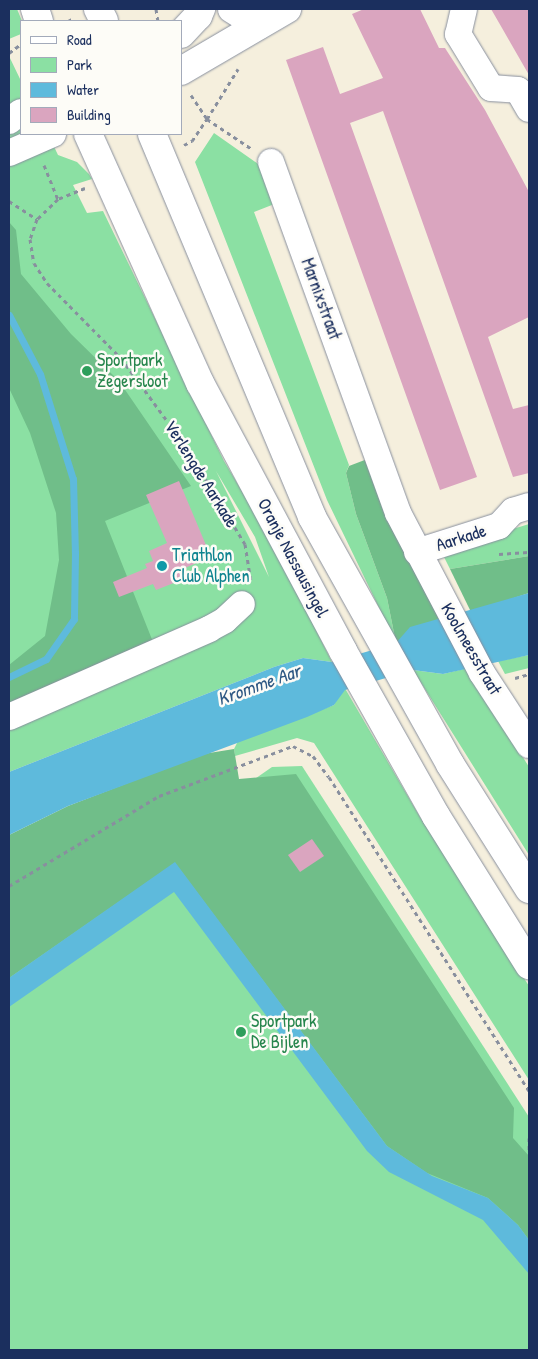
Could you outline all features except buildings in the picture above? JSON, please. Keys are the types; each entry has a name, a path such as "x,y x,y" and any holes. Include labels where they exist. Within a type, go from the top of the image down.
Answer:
{"main road":[{"path":"182,33 198,16 201,9"},
{"path":"232,9 258,25"},
{"path":"184,80 258,25 287,9"},
{"name":"Oranje Nassausingel","path":"88,135 200,383 365,692 436,816 529,965"},
{"name":"Oranje Nassausingel","path":"152,135 300,491 403,684 529,890"}],"street":[{"path":"464,9 458,34 491,88 525,94"},
{"path":"9,121 20,113"},
{"path":"9,152 51,135"},
{"name":"Marnixstraat","path":"271,162 398,513 417,552"},
{"name":"Aarkade","path":"417,552 498,526 514,511 529,506"},
{"name":"Koolmeesstraat","path":"417,552 482,673 529,744"},
{"path":"9,717 209,629 226,620 242,604"}],"path":[{"path":"9,53 20,45"},
{"path":"207,119 243,60"},
{"path":"184,80 207,119 271,162"},
{"path":"9,201 37,220 58,199"},
{"name":"Verlengde Aarkade","path":"37,220 30,239 34,263 47,282 121,358 185,445 245,544 252,574 251,588 242,604"},
{"path":"9,886 159,796 293,746 313,756 329,777 529,1091"},
{"path":"529,1138 529,1152"}],"green space":[{"path":"9,9 17,9 22,20 20,20 20,34 9,39"},
{"name":"Sportpark Zegersloot","path":"9,56 20,79 20,135 48,135 58,155 77,162 92,179 73,185 87,213 103,211 224,461 271,540 332,662 303,658 274,667 9,772","holes":["216,471 255,537 269,577"]},
{"path":"214,133 264,168 277,203 254,212 349,465 346,473 356,514 387,598 396,643 327,500 195,162"},
{"path":"9,222 16,230 21,274 71,334 119,381 191,486 105,521 153,642 9,706 9,665 45,636 59,560 56,513 30,433 9,388"},
{"path":"370,458 442,618 396,643 387,598 356,514 346,473 349,466"},
{"path":"529,524 529,556 450,569 441,551"},
{"path":"529,556 529,593 471,612 450,569"},
{"path":"529,655 529,668 505,674 498,661"},
{"path":"468,668 529,767 529,855 413,670 443,674"},
{"path":"343,685 420,817 529,986 529,1080 314,743 297,738 235,756 234,749 238,741 334,705"},
{"path":"234,749 239,779 296,774 514,1108 513,1138 529,1156 529,1240 518,1225 488,1198 427,1173 387,1146 175,863 9,978 9,835 68,806 203,754"},
{"name":"Sportpark De Bijlen","path":"302,766 529,1117 529,1350 9,1350 9,949 272,767"}],"water":[{"name":"Kromme Aar","path":"529,593 529,655 443,674 413,670 345,690 334,705 307,717 68,806 9,835 9,772 274,667 303,658 332,662 396,643 410,627"},
{"path":"175,862 387,1146 432,1176 488,1198 518,1225 529,1240 529,1274 483,1220 389,1172 367,1151 174,892 9,1007 9,978"}],"waterway":[{"path":"9,315 40,374 73,479 75,553 74,619 46,659 9,677"}],"place":[{"name":"Sportpark Zegersloot","path":"87,371"},
{"name":"Triathlon Club Alphen","path":"162,566"},
{"name":"Sportpark De Bijlen","path":"241,1032"}]}
